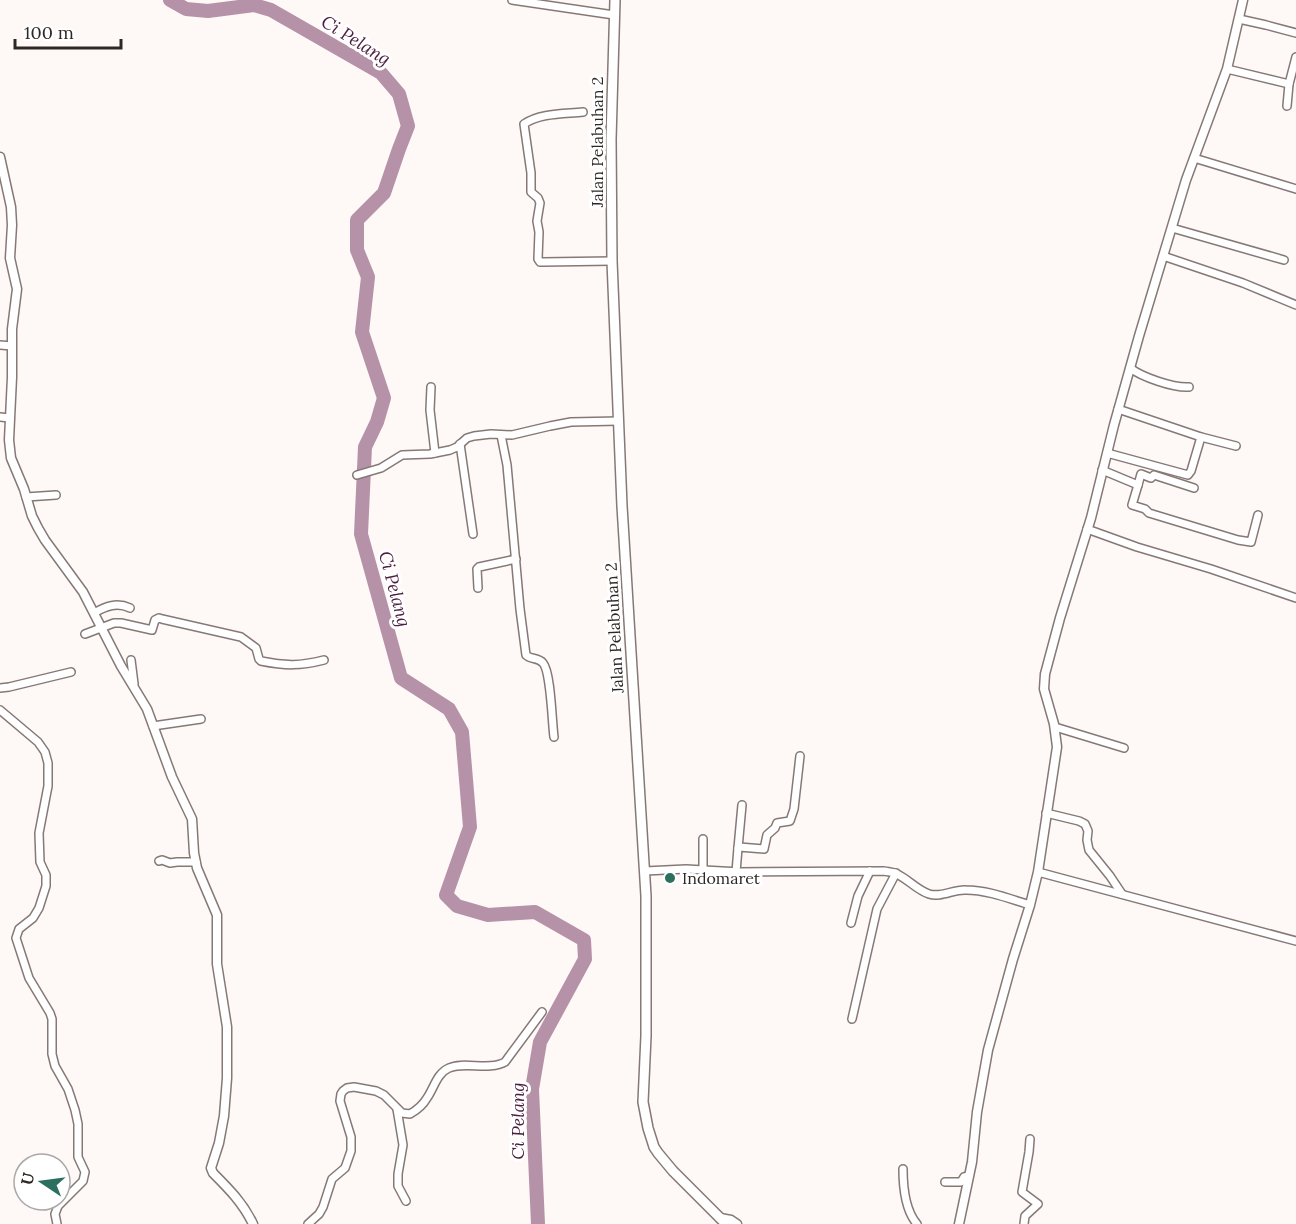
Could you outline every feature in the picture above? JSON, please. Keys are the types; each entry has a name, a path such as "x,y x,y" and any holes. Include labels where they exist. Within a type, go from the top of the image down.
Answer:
{"main road":[{"name":"Jalan Pelabuhan 2","path":"615,0 611,139 612,261 624,534 645,871 646,979 643,1102 651,1139 658,1153 723,1221"}],"street":[{"path":"512,0 614,15"},
{"path":"959,1224 972,1162 977,1112 988,1050 1038,872 1057,747 1055,727 1044,689 1044,678 1130,368 1194,158 1227,69 1243,0"},
{"path":"1239,19 1296,33"},
{"path":"1287,105 1289,84 1296,57"},
{"path":"1227,69 1289,84"},
{"path":"583,112 550,115 524,124 531,173 531,192 540,203 537,221 538,259 540,262 612,261"},
{"path":"0,157 11,207 10,258 16,289 12,323 10,454 32,516 42,536 78,584 121,666 146,705 172,777 192,819 196,862 218,920 218,964 228,1036 224,1116 211,1168 238,1199 253,1224"},
{"path":"1194,158 1296,189"},
{"path":"1172,228 1284,260"},
{"path":"1163,256 1234,280 1296,305"},
{"path":"0,345 12,346"},
{"path":"1130,368 1138,374 1177,387 1189,387"},
{"path":"431,387 430,410 435,453"},
{"path":"1118,409 1236,446"},
{"path":"0,417 10,418"},
{"path":"357,475 381,468 402,455 450,450 470,437 517,434 563,423 620,421"},
{"path":"501,435 508,474 526,655 541,661 545,666 554,737"},
{"path":"1107,453 1188,475 1202,437"},
{"path":"460,444 473,534"},
{"path":"1102,470 1138,485"},
{"path":"1194,488 1154,475 1151,477 1141,474 1132,505 1149,513 1251,542 1258,515"},
{"path":"26,497 56,495"},
{"path":"1087,529 1296,598"},
{"path":"478,588 477,569 479,567 516,559"},
{"path":"94,613 109,605 130,608"},
{"path":"85,634 114,623 152,630 157,619 162,619 241,637 255,648 261,661 284,665 324,660"},
{"path":"130,660 134,687"},
{"path":"0,688 71,672"},
{"path":"0,710 38,742 45,752 48,763 49,777 39,839 40,862 46,874 46,886 39,908 33,918 19,929 16,938 33,985 47,1006 52,1019 52,1054 75,1110 78,1124 78,1157 85,1172 83,1181 58,1206 57,1224"},
{"path":"153,726 201,719"},
{"path":"1055,727 1124,748"},
{"path":"738,848 764,849 767,835 776,828 777,823 790,821 794,809 800,756"},
{"path":"736,872 742,805"},
{"path":"1046,813 1085,824 1088,831 1089,850 1122,894"},
{"path":"703,839 703,870"},
{"path":"159,861 196,862"},
{"path":"645,871 686,869 736,872 870,871 896,873 916,888 929,894 974,890 1030,905"},
{"path":"851,923 858,896 870,871"},
{"path":"1038,872 1296,941"},
{"path":"852,1019 877,909 896,873"},
{"path":"308,1224 319,1214 332,1179 345,1168 351,1151 351,1137 340,1101 341,1094 347,1088 354,1086 376,1091 384,1095 397,1109 410,1114 428,1098 437,1079 450,1067 497,1065 506,1062 542,1012"},
{"path":"397,1109 404,1145 398,1181 406,1202"},
{"path":"1024,1224 1025,1216 1038,1204 1022,1192 1030,1138"},
{"path":"903,1169 908,1205 917,1224"},
{"path":"945,1182 961,1182 964,1177 969,1176"},
{"path":"723,1221 737,1224"}],"waterway":[{"name":"Ci Pelang","path":"170,0 186,9 208,11 254,5 271,10 381,73 399,94 408,126 384,193 357,220 357,250 368,277 362,332 384,398 377,422 365,447 361,534 401,678 449,709 462,732 470,827 446,895 457,906 488,915 535,912 584,940 585,959 540,1042 532,1089 538,1224"}],"place":[{"name":"Indomaret","path":"670,878"}]}
